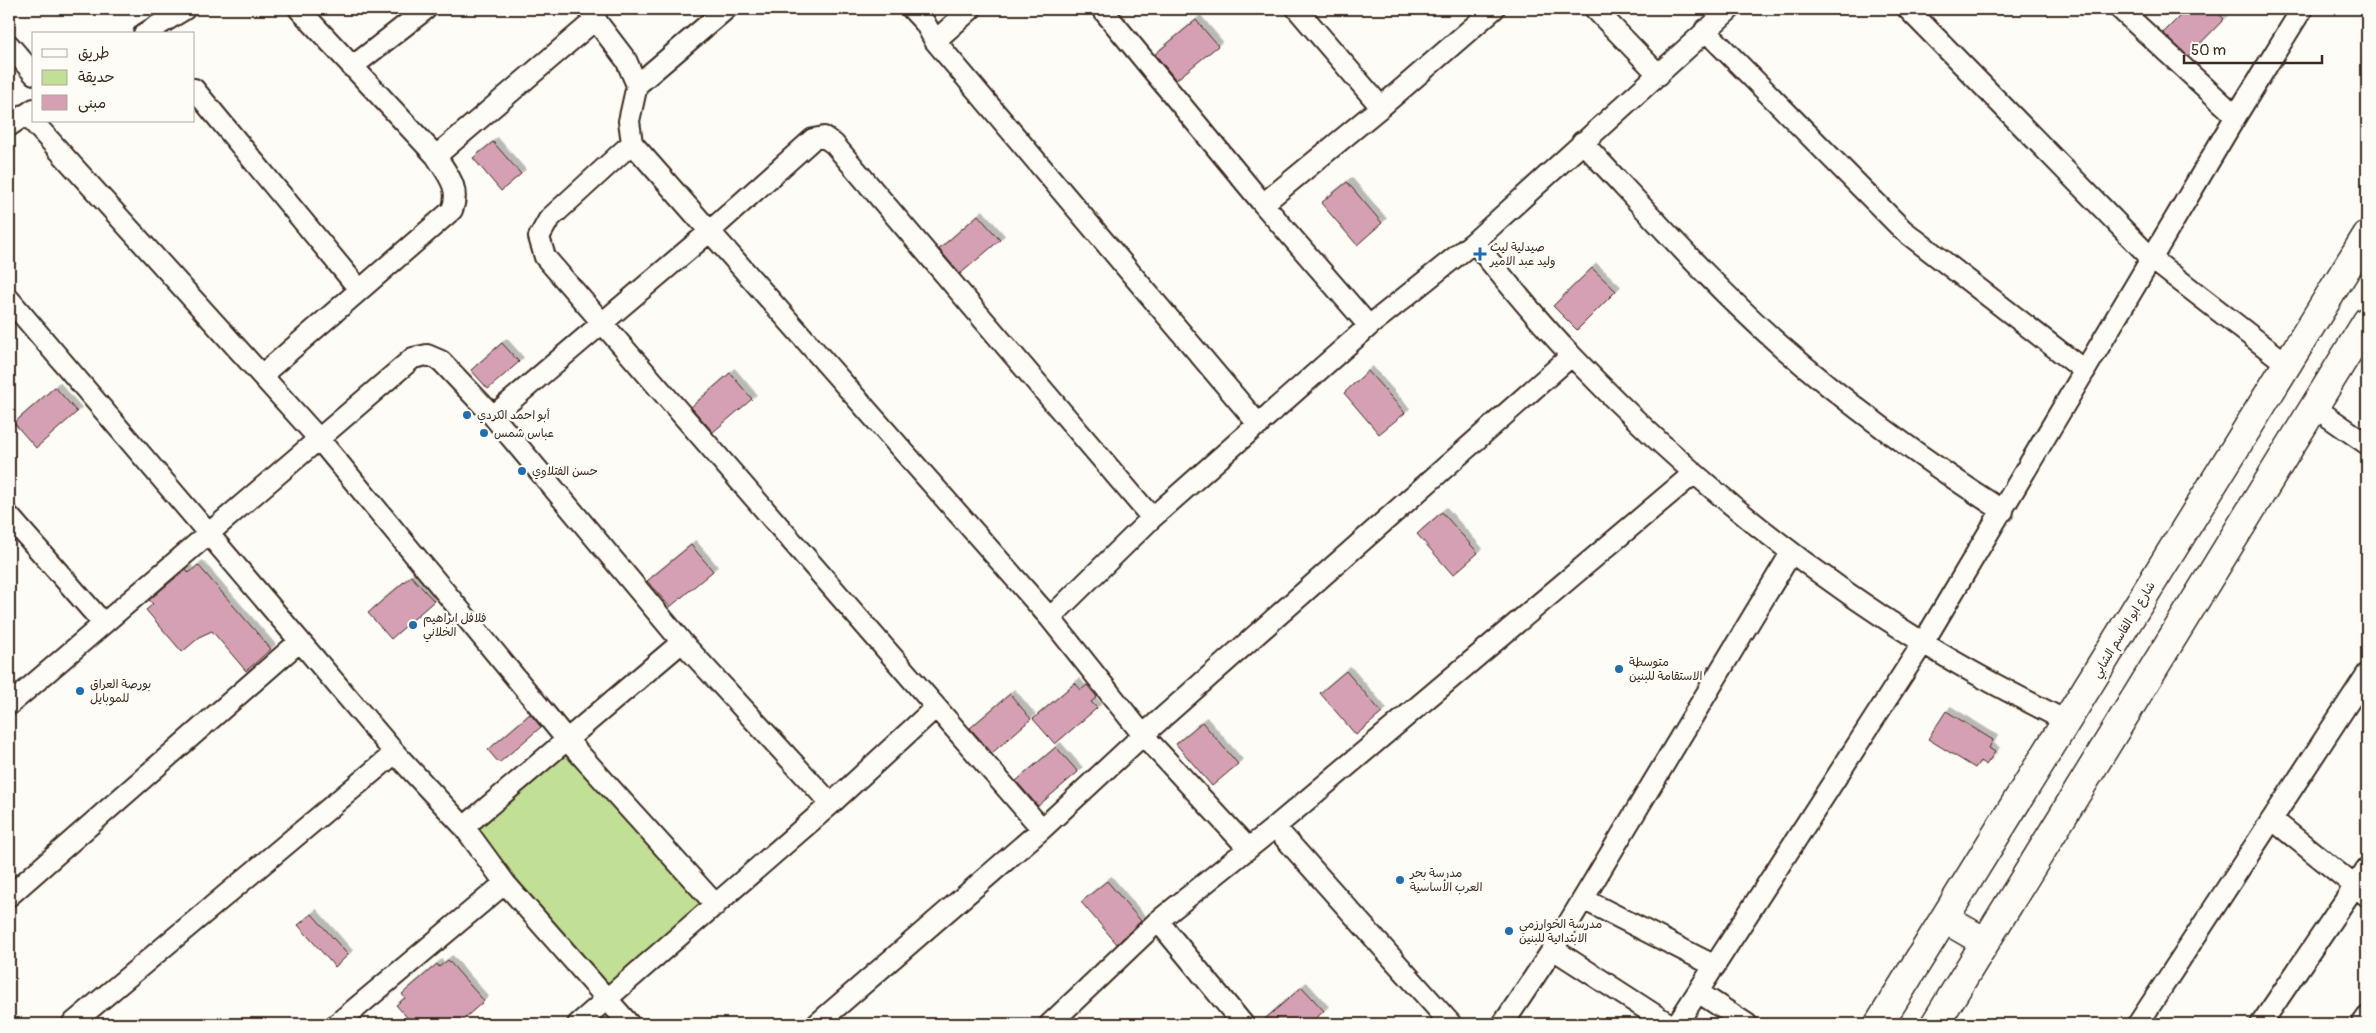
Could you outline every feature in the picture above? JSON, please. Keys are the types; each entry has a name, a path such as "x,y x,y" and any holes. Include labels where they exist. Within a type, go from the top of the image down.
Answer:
{"main road":[{"name":"شارع ابو القاسم الشابي","path":"1879,1024 2068,722 2367,235"},
{"path":"1935,1024 2367,321"},
{"path":"1946,919 1985,942"}],"street":[{"path":"148,32 185,9"},
{"path":"262,375 452,210 456,200 454,184 436,156 299,9"},
{"path":"352,68 426,9"},
{"path":"637,85 726,9"},
{"path":"912,9 925,23 935,41 1259,425"},
{"path":"935,41 971,9"},
{"path":"1102,9 1263,204 1369,326"},
{"path":"1297,9 1381,107"},
{"path":"1263,204 1381,107 1491,9"},
{"path":"1595,9 1658,75"},
{"path":"1050,618 1152,518 1369,326 1474,242 1730,9"},
{"path":"1908,9 2152,259 2287,364"},
{"path":"2120,9 2236,116"},
{"path":"1677,1024 1923,643 2236,116 2302,9"},
{"path":"436,156 592,14 626,60 637,85 629,121 632,143 1050,618 1143,735 1248,848"},
{"path":"1705,30 1903,230 2085,371"},
{"path":"9,45 32,72"},
{"path":"195,90 359,289"},
{"path":"9,126 30,111"},
{"path":"40,122 319,439 567,740 716,905"},
{"path":"493,416 709,232 813,139 824,137 834,144 1152,518"},
{"path":"1582,142 1729,298 1780,345 1888,433 2003,511"},
{"path":"632,143 549,219 540,237 545,257 1042,829"},
{"path":"1474,242 1521,300 1571,356 1693,474 1791,553 1856,600 1923,643 1995,685 2068,722"},
{"path":"9,299 395,753 464,828 505,883 629,1024"},
{"path":"9,705 412,358 427,354 441,361 493,416 682,642 832,804"},
{"path":"817,1024 1042,829 1143,735 1571,356"},
{"path":"2314,407 2367,444"},
{"path":"1050,1024 1158,921 1275,828 1693,474"},
{"path":"9,516 104,623"},
{"path":"1503,1024 1553,949 1791,553"},
{"path":"9,896 300,641"},
{"path":"464,828 682,642"},
{"path":"2138,1024 2367,674"},
{"path":"578,1024 832,804 936,708"},
{"path":"72,1024 395,753"},
{"path":"2273,820 2361,891"},
{"path":"1275,828 1451,1024"},
{"path":"2261,1024 2361,891 2367,868"},
{"path":"337,1024 505,883"},
{"path":"1583,899 1715,966"},
{"path":"1158,921 1243,1024"},
{"path":"1553,949 1669,1024"},
{"path":"1698,992 1747,1024"},
{"path":"2362,1024 2367,1017"}],"green space":[{"path":"567,740 716,905 606,998 464,827"}],"building":[{"path":"2187,9 2213,9 2224,19 2188,56 2163,33"},
{"path":"1196,20 1218,46 1176,80 1155,54"},
{"path":"493,142 521,174 501,191 473,158"},
{"path":"1347,182 1382,223 1357,245 1321,203"},
{"path":"978,215 1000,240 960,274 939,249"},
{"path":"1592,268 1616,291 1577,330 1553,306"},
{"path":"502,343 519,362 488,389 471,370"},
{"path":"1368,371 1405,413 1379,434 1344,393"},
{"path":"730,373 752,399 713,432 691,407"},
{"path":"55,387 77,412 36,448 14,423"},
{"path":"1442,512 1478,553 1453,575 1417,534"},
{"path":"691,545 713,571 670,607 647,581"},
{"path":"198,565 271,649 246,671 212,631 201,636 182,652 146,610 153,604 149,600 186,569 189,573"},
{"path":"411,576 434,601 391,639 368,613"},
{"path":"1346,671 1382,713 1356,735 1320,693"},
{"path":"1075,683 1081,690 1087,685 1097,697 1091,702 1097,708 1055,744 1033,719"},
{"path":"1010,694 1031,719 992,753 970,728"},
{"path":"1946,711 1993,740 1989,748 1995,752 1986,765 1980,761 1975,768 1928,739"},
{"path":"530,714 541,727 499,763 488,750"},
{"path":"1202,722 1238,764 1212,786 1176,744"},
{"path":"1056,747 1078,772 1038,806 1016,781"},
{"path":"1107,881 1141,921 1117,944 1081,902"},
{"path":"312,914 348,955 335,967 298,925"},
{"path":"448,960 484,1001 458,1024 413,1024 396,1005 405,998 402,994 437,964 439,967"},
{"path":"1302,987 1324,1011 1309,1024 1259,1024"}],"place":[{"name":"صيدلية ليث وليد عبد الامير","path":"1480,254"},
{"name":"أبو احمد الكردي","path":"467,415"},
{"name":"عباس شمس","path":"484,433"},
{"name":"حسن الفتلاوي","path":"522,471"},
{"name":"فلافل ابراهيم الخلاني","path":"413,625"},
{"name":"متوسطة الاستقامة للبنين","path":"1619,669"},
{"name":"بورصة العراق للموبايل","path":"80,691"},
{"name":"مدرسة بحر العرب الأساسية","path":"1400,880"},
{"name":"مدرسة الخوارزمي الابتدائية للبنين","path":"1509,931"}]}
